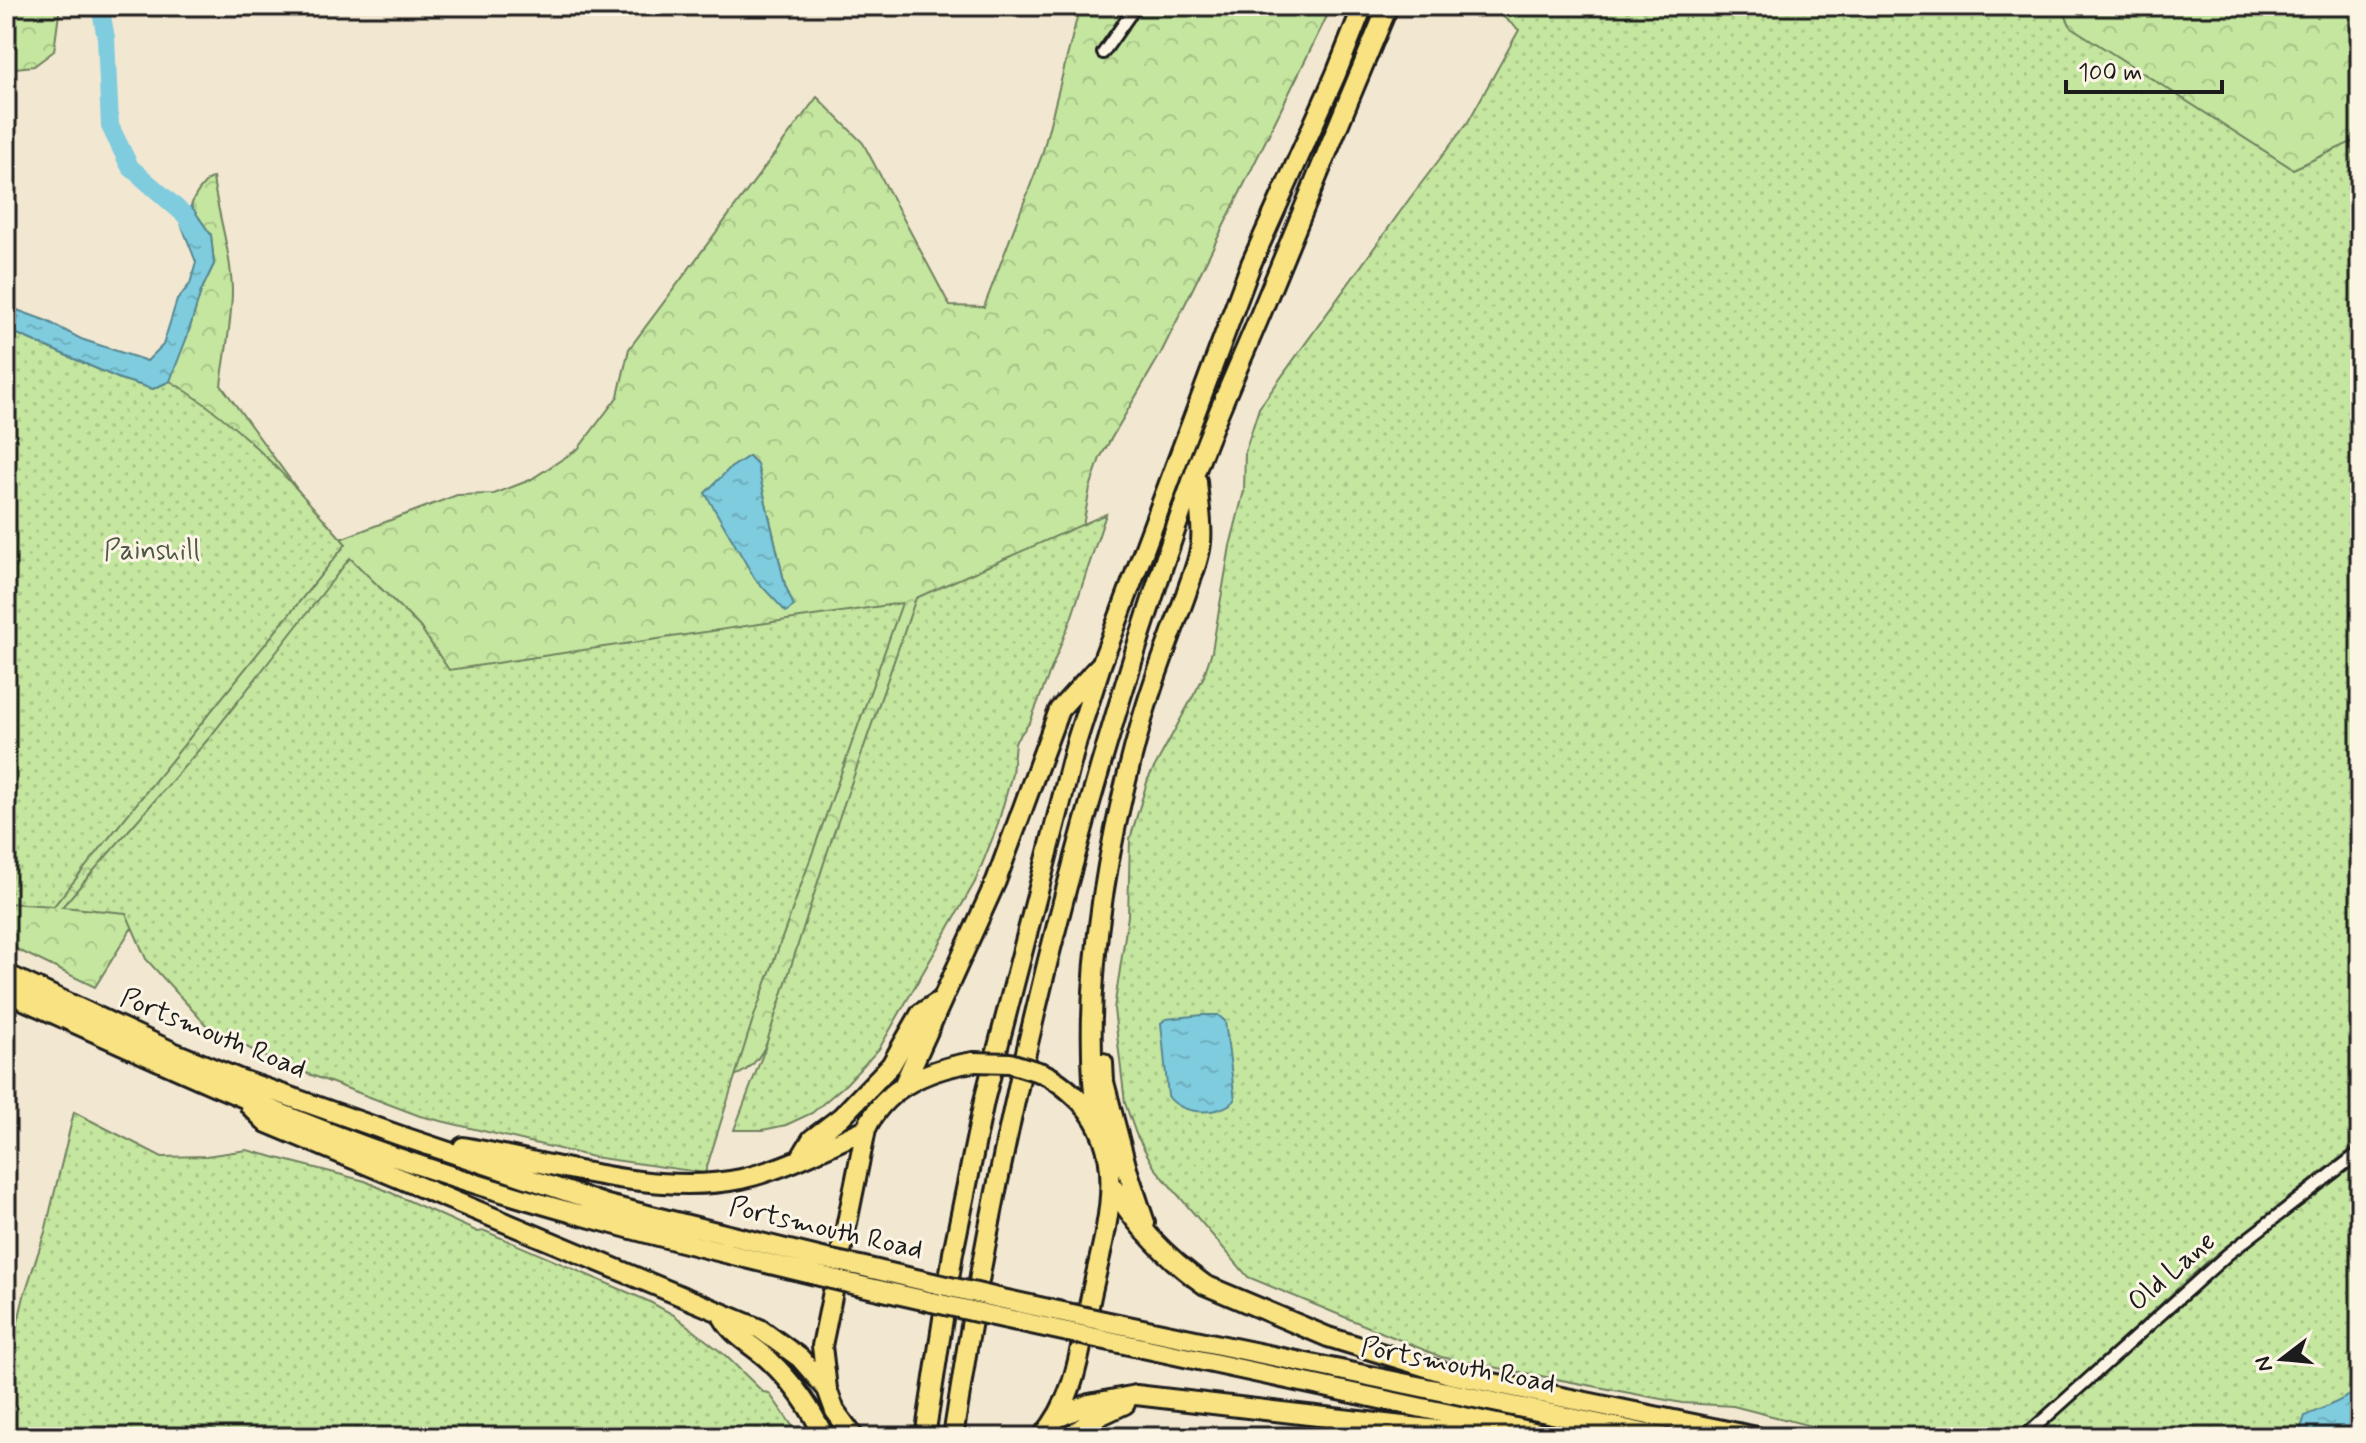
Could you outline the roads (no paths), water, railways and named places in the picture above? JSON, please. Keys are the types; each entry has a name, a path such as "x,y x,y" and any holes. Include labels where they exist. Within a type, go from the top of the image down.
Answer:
{"highway":[{"path":"925,1437 953,1253 984,1101 1077,740 1101,665 1251,264 1363,6"},
{"path":"953,1437 970,1322 1012,1104 1114,718 1196,470 1388,6"},
{"path":"1042,1437 1057,1418 1072,1387 1106,1228 1112,1185 1109,1161 1097,1122 1092,1082 1092,1018 1102,915 1123,792 1151,688 1183,602 1201,541 1196,470"},
{"path":"903,1086 996,881 1059,710 1101,665"},
{"name":"Portsmouth Road","path":"6,974 228,1075 607,1205 821,1267"},
{"name":"Portsmouth Road","path":"6,992 242,1098 385,1154 678,1242 858,1275 1557,1437"},
{"path":"800,1159 812,1139 841,1117 891,1065 921,1013 941,1000"},
{"path":"1092,1018 1103,1048 1104,1082 1127,1169 1150,1236"},
{"path":"854,1437 835,1411 827,1389 822,1346 866,1129 877,1111 903,1086 945,1067 973,1062 1010,1063 1042,1073 1074,1095 1097,1122"},
{"path":"242,1098 267,1123 760,1329 788,1347 827,1389"},
{"path":"401,1136 563,1167 669,1183 741,1179 800,1159 866,1129"},
{"path":"1112,1185 1128,1213 1175,1262 1205,1285 1328,1337 1449,1374 1757,1437"},
{"path":"721,1313 727,1328 765,1357 797,1391 824,1437"},
{"name":"Portsmouth Road","path":"1102,1330 1663,1437"},
{"path":"1057,1418 1089,1404 1136,1395 1498,1437"},
{"path":"1069,1437 1095,1418 1122,1407 1136,1395"}],"street":[{"path":"1103,53 1136,6"},
{"name":"Old Lane","path":"2024,1437 2228,1254 2360,1152"}],"water":[{"path":"191,206 211,235 214,264 201,291 170,381 153,389 120,379 6,329 6,306 47,321 81,339 147,361 163,345 177,300 190,284 196,262 180,221"},
{"path":"749,456 757,464 785,585 794,606 786,612 755,579 705,493 729,469"},
{"path":"1218,1015 1225,1021 1235,1100 1219,1109 1200,1112 1182,1107 1168,1096 1161,1023 1166,1019"},
{"path":"2360,1383 2360,1437 2298,1437 2305,1416 2351,1394"}],"waterway":[{"path":"100,6 106,38 110,126 130,167 186,216 198,237"}],"park label":[{"name":"Painshill","path":"152,551"}]}
